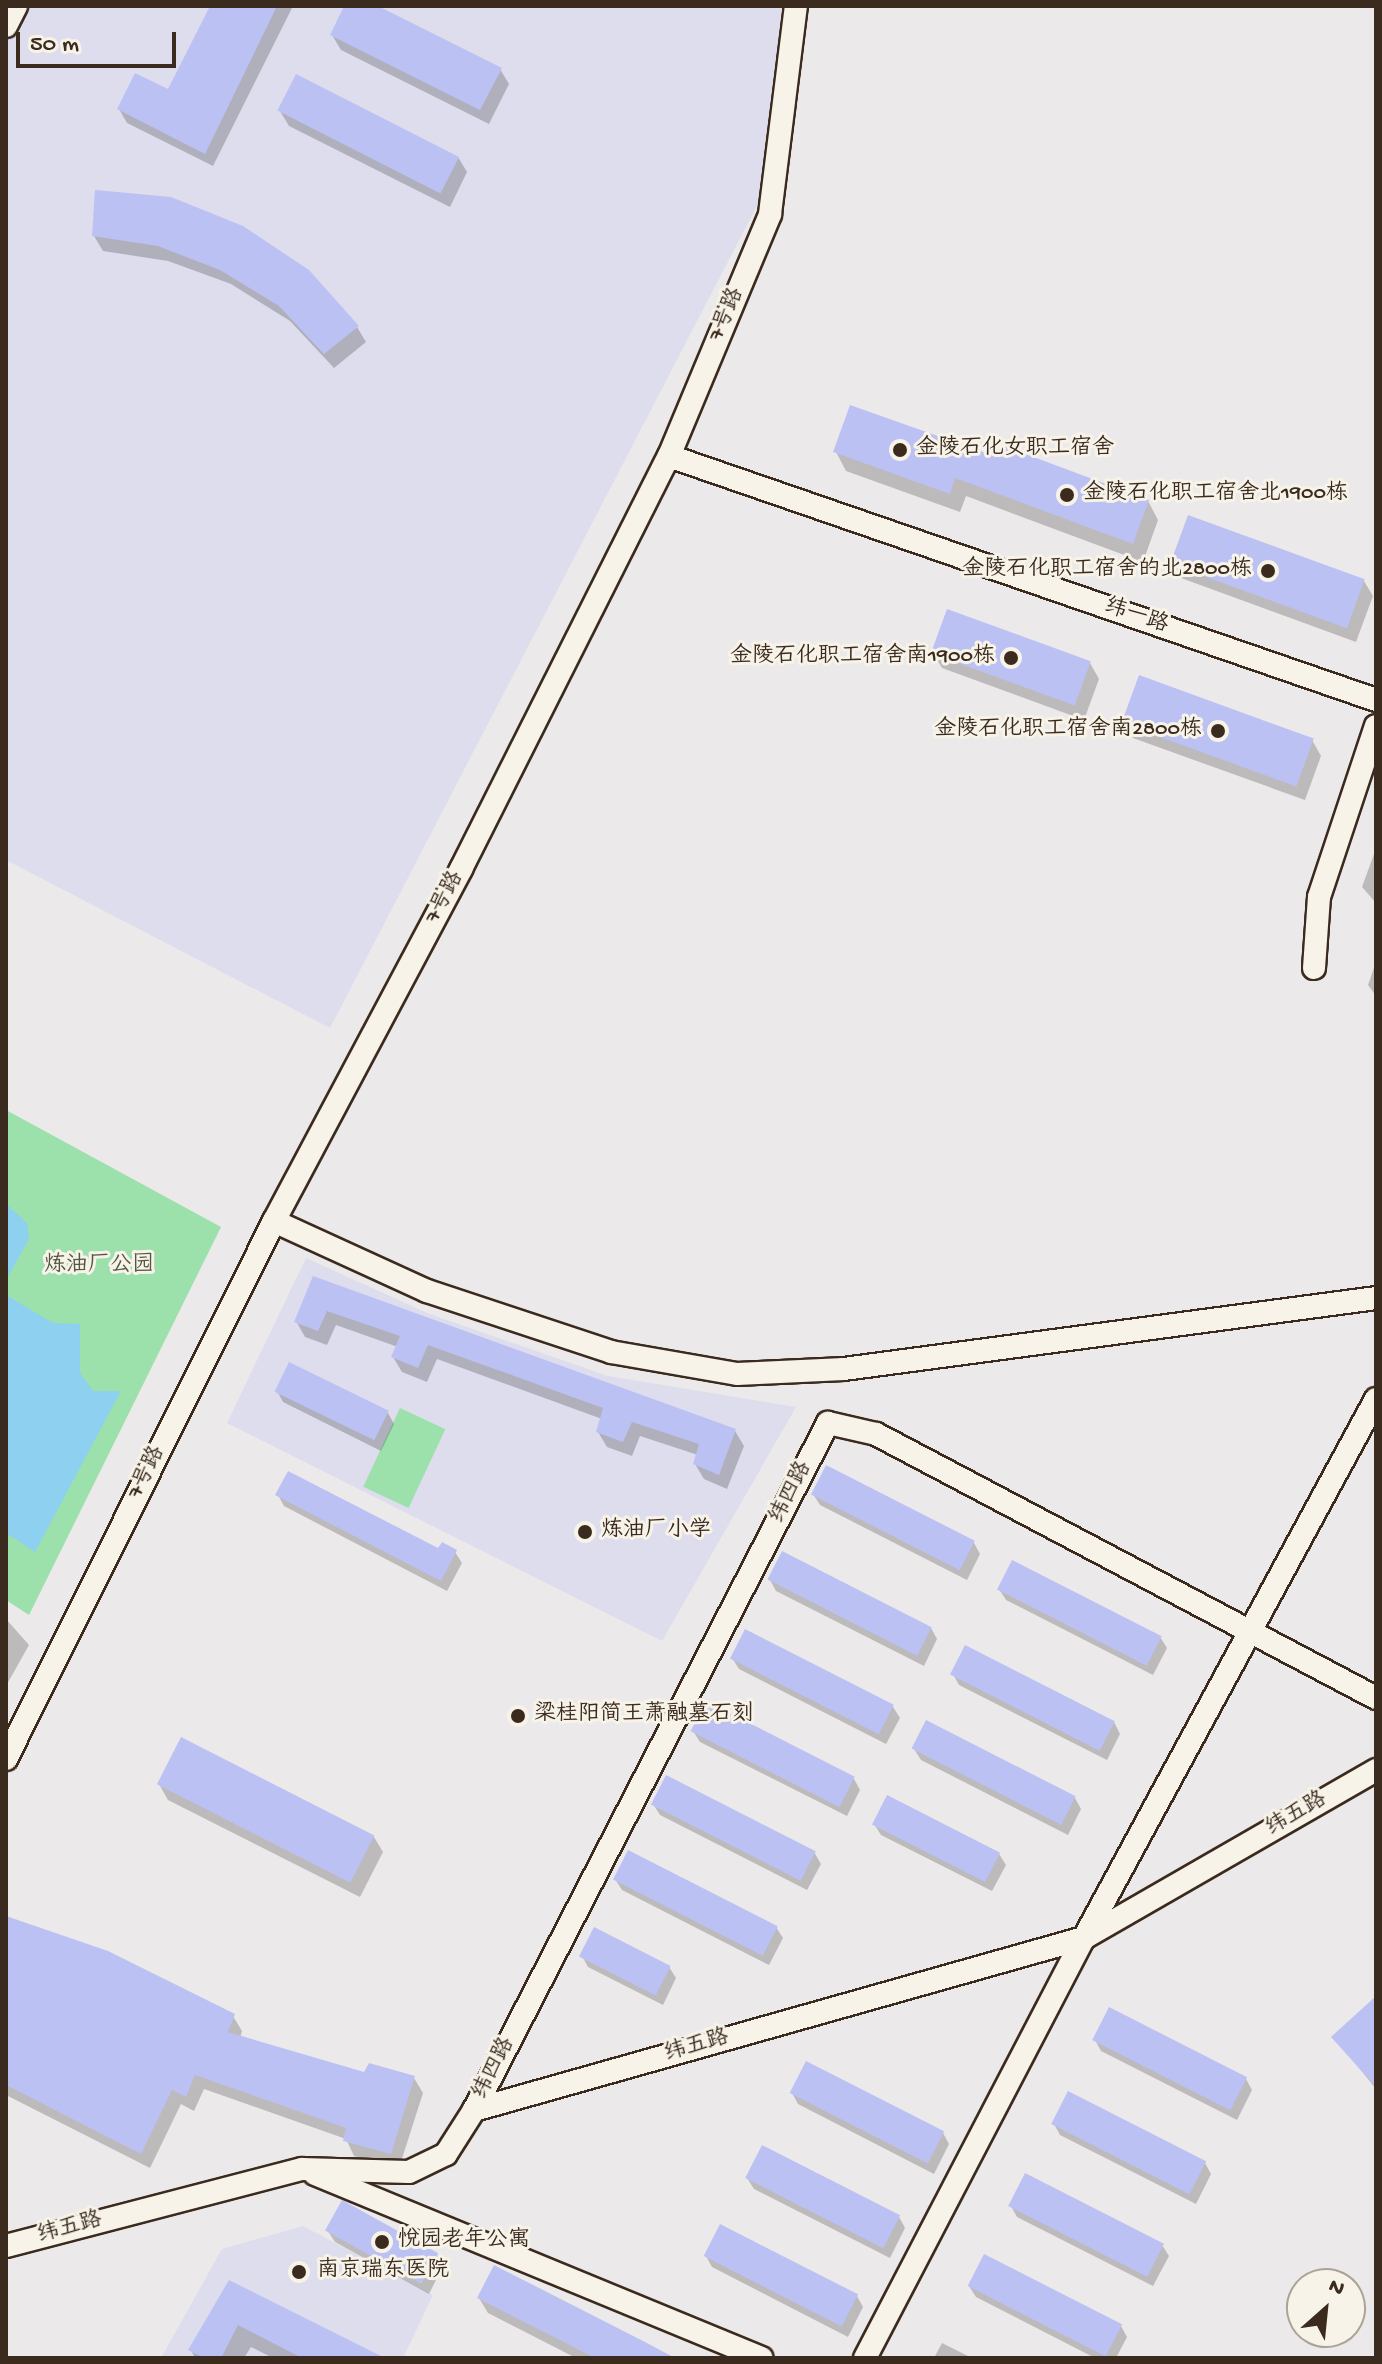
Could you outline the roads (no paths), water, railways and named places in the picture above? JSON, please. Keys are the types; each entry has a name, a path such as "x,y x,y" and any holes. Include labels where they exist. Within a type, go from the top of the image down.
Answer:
{"street":[{"path":"6,26 16,6"},
{"name":"7号路","path":"6,1759 274,1221 461,869 669,456 770,214 796,6"},
{"name":"纬一路","path":"669,456 1376,700"},
{"path":"1314,968 1319,897 1376,726"},
{"path":"274,1221 427,1291 597,1348 737,1374 844,1369 1376,1298"},
{"path":"865,2358 1084,1938 1376,1399"},
{"name":"纬四路","path":"474,2110 828,1423 876,1434 1251,1629 1376,1698"},
{"name":"纬五路","path":"6,2246 302,2169 409,2172 446,2154 474,2110 1084,1938 1376,1770"},
{"path":"302,2169 762,2358"}],"water":[{"path":"6,1204 27,1223 29,1239 6,1280"},
{"path":"6,1295 53,1323 80,1324 80,1373 93,1391 121,1391 35,1552 6,1533"}],"place":[{"name":"金陵石化女职工宿舍","path":"900,450"},
{"name":"金陵石化职工宿舍北1900栋","path":"1067,495"},
{"name":"金陵石化职工宿舍的北2800栋","path":"1268,571"},
{"name":"金陵石化职工宿舍南1900栋","path":"1011,658"},
{"name":"金陵石化职工宿舍南2800栋","path":"1218,731"},
{"name":"炼油厂小学","path":"585,1532"},
{"name":"梁桂阳简王萧融墓石刻","path":"518,1716"},
{"name":"悦园老年公寓","path":"382,2242"},
{"name":"南京瑞东医院","path":"299,2272"}],"park label":[{"name":"炼油厂公园","path":"99,1267"}]}
